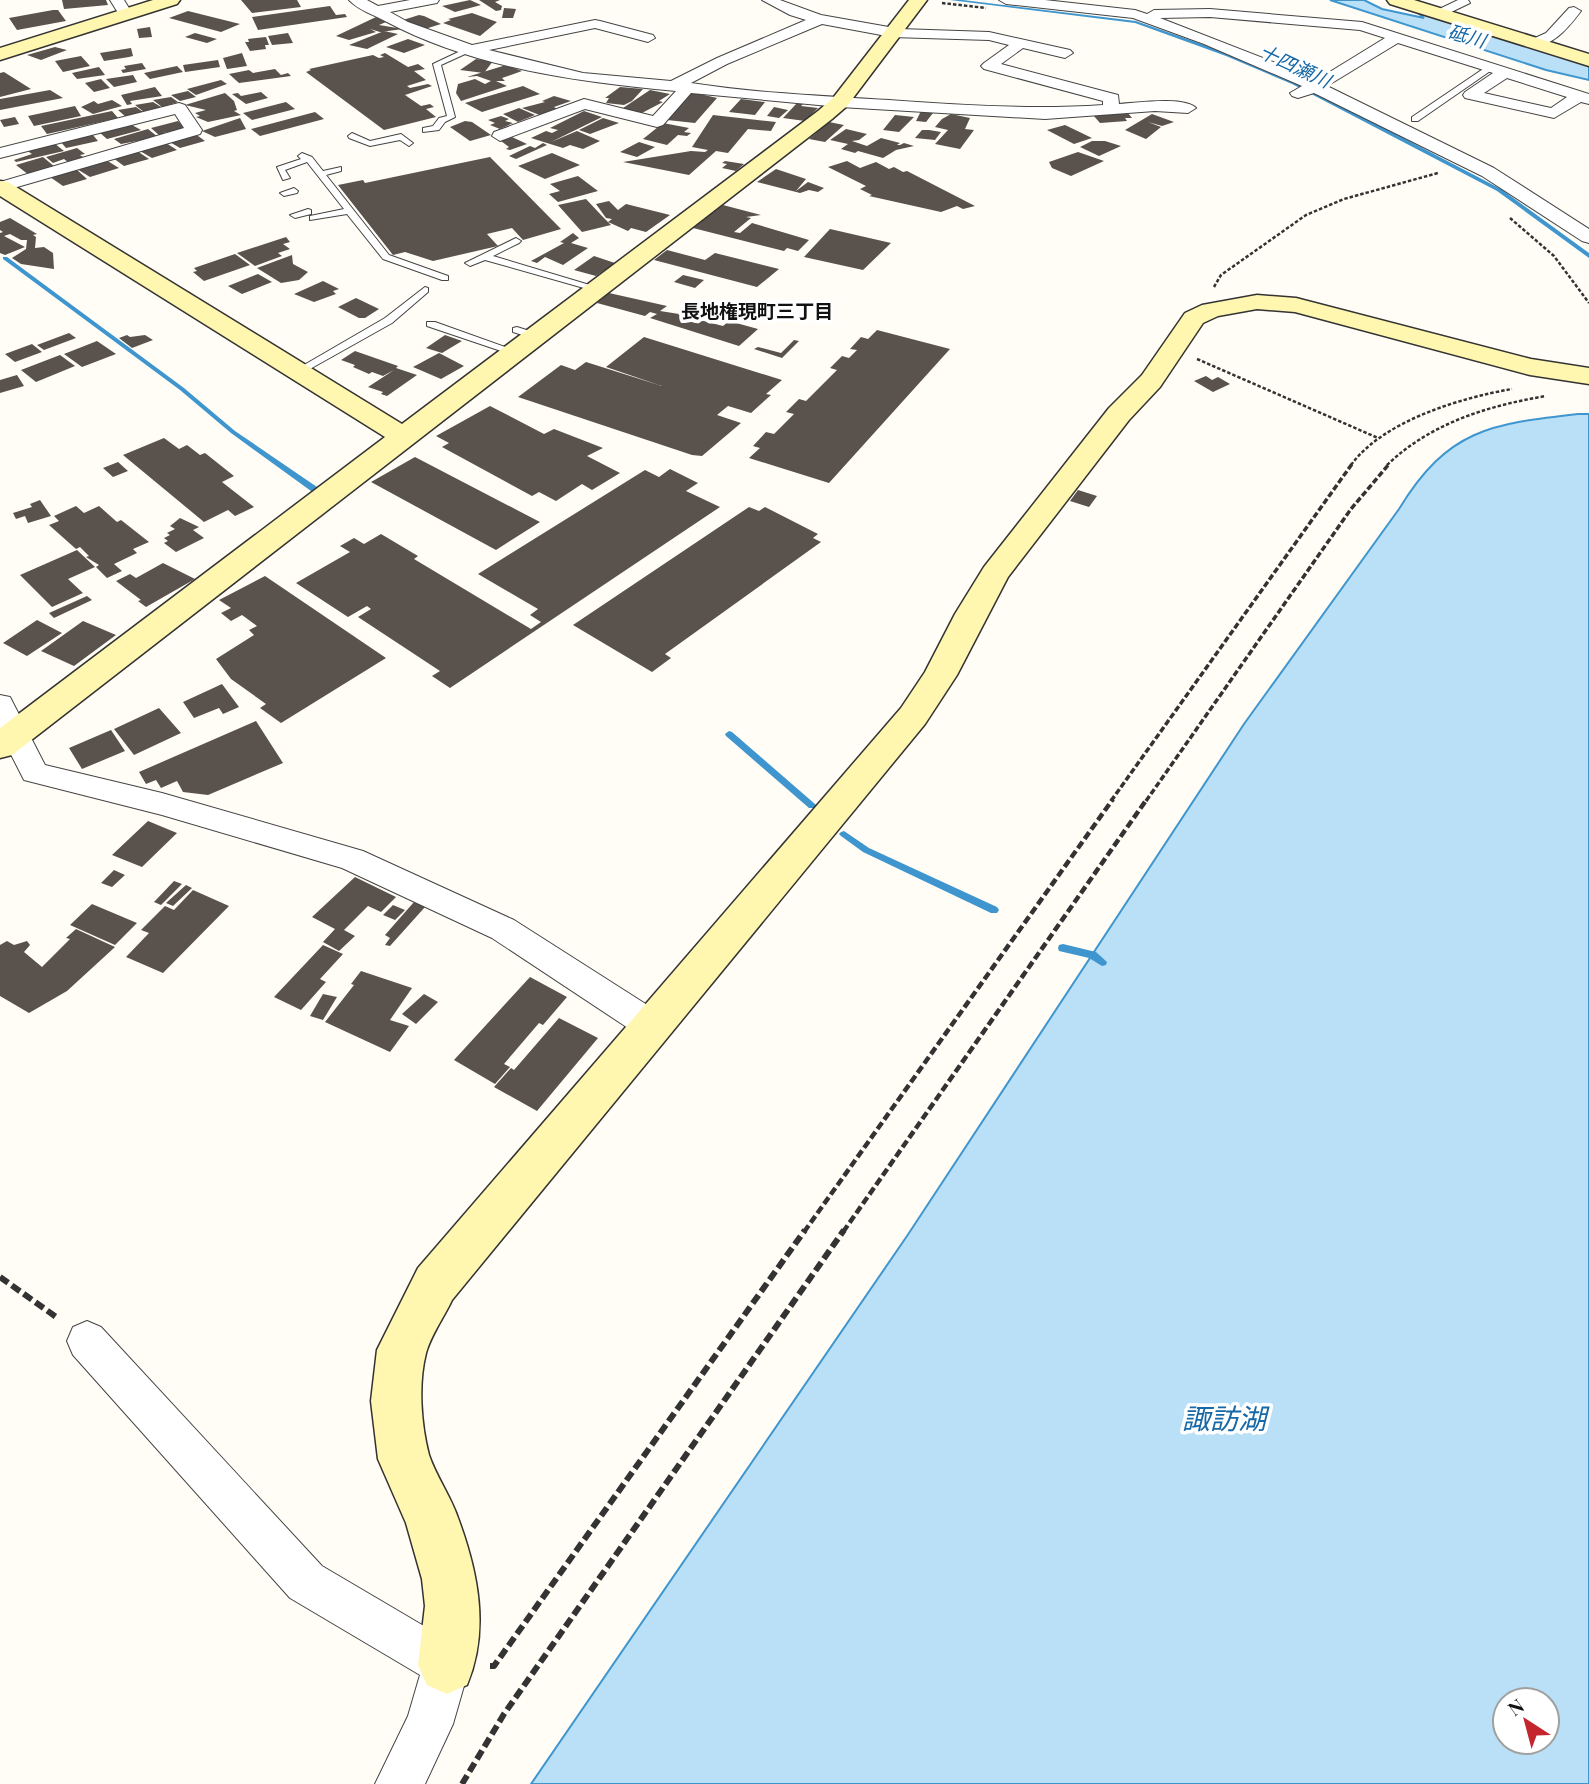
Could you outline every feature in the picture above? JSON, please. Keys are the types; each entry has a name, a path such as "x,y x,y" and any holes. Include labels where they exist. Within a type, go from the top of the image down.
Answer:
{"street":[{"path":"0,54 121,7 171,0"},
{"path":"356,0 441,40 583,78 840,102 1045,114 1188,107"},
{"path":"375,11 432,0"},
{"path":"769,0 795,12 820,19 893,32 989,36 1065,53"},
{"path":"7,740 402,436 522,339 597,289 840,102 916,0"},
{"path":"1006,0 1036,6 1135,14 1258,16 1362,26 1586,94"},
{"path":"1258,16 1260,0"},
{"path":"1396,0 1589,60"},
{"path":"1438,13 1464,3"},
{"path":"1348,10 1440,39 1586,94"},
{"path":"1533,42 1552,36 1574,11"},
{"path":"1135,14 1221,46 1306,90 1488,172 1589,237"},
{"path":"1369,16 1361,19 1399,35 1397,37"},
{"path":"500,136 584,104 657,122 681,87 722,61 820,19"},
{"path":"472,50 595,24 648,38"},
{"path":"1306,90 1397,37"},
{"path":"1440,39 1434,41 1451,53"},
{"path":"1021,43 989,66 1112,98 1110,109"},
{"path":"1499,69 1471,95 1555,113 1586,94"},
{"path":"0,153 179,108 194,130 1,187"},
{"path":"1,187 402,436"},
{"path":"399,1784 429,1724 447,1665 453,1606 449,1579 432,1518 404,1460 396,1401 402,1350 435,1284 913,716 940,675 995,574 1119,414 1151,381 1194,318 1211,310 1257,302 1296,305 1530,367 1589,376"},
{"path":"0,704 7,740 34,773 162,804 352,859 503,929 640,1018"},
{"path":"87,1341 306,1582 447,1665"}],"lane":[{"path":"426,130 438,130 442,120 451,117 437,64 472,50"},
{"path":"1415,119 1499,69"},
{"path":"352,136 362,144 401,137 409,143"},
{"path":"286,178 280,169 305,157 386,257 445,278"},
{"path":"320,174 338,169"},
{"path":"295,215 349,211"},
{"path":"470,263 516,241"},
{"path":"484,257 597,289"},
{"path":"297,372 351,345 405,309 418,292"},
{"path":"430,324 522,339"}],"path":[{"path":"916,0 1036,6"},
{"path":"1211,310 1208,297 1220,275 1260,250 1306,215 1344,198 1442,171 1433,166"},
{"path":"1509,218 1532,233 1578,283 1589,303"},
{"path":"1175,348 1378,439"},
{"path":"447,1665 494,1666 1356,458 1378,439 1452,403 1493,392 1518,389"},
{"path":"462,1784 512,1702 1322,550 1383,468 1423,436 1470,413 1508,402 1550,395"},
{"path":"0,1277 87,1341"}],"water":[{"name":"砥川","path":"1330,0 1364,0 1382,9 1424,18 1418,13 1431,15 1589,64 1589,80 1546,70"},
{"name":"諏訪湖","path":"1589,414 1589,1784 531,1784 907,1236 1244,724 1417,482 1454,446 1496,427"}],"building":[{"path":"62,0 106,0 108,5 64,9"},
{"path":"241,0 297,0 301,7 252,13"},
{"path":"470,0 481,5 455,12 442,6"},
{"path":"479,0 500,0 495,2 502,6 501,10 496,11"},
{"path":"330,6 336,15 345,14 347,17 258,30 252,17"},
{"path":"504,8 516,9 513,18 502,18"},
{"path":"58,10 66,21 17,30 9,18"},
{"path":"188,11 240,24 221,32 169,18"},
{"path":"472,13 497,22 480,36 443,23 451,20 448,19"},
{"path":"419,15 441,24 425,29 403,20"},
{"path":"376,17 386,22 379,25 403,29 380,32 370,29 376,32 349,40 336,36"},
{"path":"150,27 152,37 139,38 137,29"},
{"path":"384,31 398,34 367,49 349,45"},
{"path":"195,33 217,39 207,43 185,37"},
{"path":"288,33 293,43 272,45 268,36"},
{"path":"266,37 269,45 265,45 266,49 250,51 245,42 249,42 248,39"},
{"path":"408,39 425,45 404,53 386,47"},
{"path":"55,47 67,50 41,60 27,55"},
{"path":"131,48 133,56 129,57 104,61 100,53"},
{"path":"242,53 247,66 227,69 223,58"},
{"path":"385,53 408,67 418,64 425,69 414,71 426,80 407,86 432,86 405,95 421,106 430,104 434,107 426,109 436,117 384,130 306,72 311,70 309,69 373,55 384,57 380,55"},
{"path":"81,56 90,66 63,72 55,61"},
{"path":"476,59 493,61 484,73 460,70"},
{"path":"218,60 220,67 185,72 183,65"},
{"path":"142,63 146,69 123,73 121,70 126,69 124,66"},
{"path":"506,65 522,71 502,78 505,81 496,81 507,86 461,101 456,93 458,84 475,79 485,84 491,81 477,76 467,77"},
{"path":"177,66 183,72 150,79 144,73"},
{"path":"99,67 105,75 77,79 72,73"},
{"path":"275,69 281,75 288,73 291,76 239,83 229,74 249,70 253,73"},
{"path":"4,72 31,89 0,97 0,73"},
{"path":"133,75 137,82 114,87 106,79"},
{"path":"101,79 110,88 94,92 85,83"},
{"path":"221,80 227,84 196,95 187,89"},
{"path":"523,86 540,94 482,112 465,103"},
{"path":"155,87 162,96 130,101 132,104 127,105 121,95"},
{"path":"620,87 643,89 624,105 606,103 609,98 605,98"},
{"path":"50,90 63,98 0,110 0,99"},
{"path":"650,90 670,94 659,101 663,102 640,114 620,110"},
{"path":"188,91 196,97 180,101 171,95"},
{"path":"261,92 268,98 246,104 232,94 238,93 241,96"},
{"path":"692,92 717,98 695,123 667,120"},
{"path":"225,93 234,101 237,110 234,111 241,115 208,122 196,117 200,116 195,113 206,110 185,105"},
{"path":"554,96 571,101 554,107 559,110 542,116 522,108 545,102 542,101"},
{"path":"171,97 178,102 162,107 153,100"},
{"path":"741,99 765,102 755,115 729,112"},
{"path":"112,100 122,106 93,114 81,107 94,101 98,104"},
{"path":"153,102 161,107 144,112 135,105"},
{"path":"286,102 295,109 252,120 243,113"},
{"path":"798,102 804,103 801,106 818,108 805,121 783,118"},
{"path":"75,106 81,116 34,126 28,116"},
{"path":"136,107 143,112 126,117 118,110"},
{"path":"774,107 788,110 779,118 767,116"},
{"path":"519,108 535,115 518,122 503,114"},
{"path":"112,111 118,118 47,134 41,126"},
{"path":"584,111 602,117 551,142 577,131 600,141 583,149 570,145 563,148 531,138 546,131 552,133 558,130 550,128"},
{"path":"921,111 933,113 926,122 916,121"},
{"path":"315,112 324,119 260,136 251,129"},
{"path":"1128,113 1132,118 1125,118 1127,121 1100,123 1093,115"},
{"path":"951,114 970,118 965,129 974,130 960,149 935,144 948,130 935,127"},
{"path":"1152,114 1174,122 1162,126 1148,122 1161,127 1146,139 1125,130"},
{"path":"713,115 776,122 771,131 748,129 728,153 716,151 689,175 623,162 691,151 705,152 708,150 692,147"},
{"path":"895,115 914,117 899,132 883,130"},
{"path":"501,116 509,119 505,121 513,123 500,129 490,125 495,123 488,120"},
{"path":"15,117 19,124 4,127 0,120"},
{"path":"240,118 246,129 215,137 202,131"},
{"path":"603,118 619,123 590,134 579,130"},
{"path":"178,121 185,129 160,136 151,128"},
{"path":"465,121 472,122 491,135 470,141 450,127"},
{"path":"829,122 844,125 825,142 809,139"},
{"path":"663,123 689,128 684,132 691,133 687,136 678,135 667,145 643,139"},
{"path":"132,125 141,130 107,139 99,132"},
{"path":"1065,125 1092,138 1074,144 1047,130"},
{"path":"148,129 158,137 121,144 114,139"},
{"path":"846,129 867,134 852,141 867,146 881,138 900,143 897,145 904,143 914,146 896,150 883,158 858,151 855,153 841,149 848,144 830,140"},
{"path":"922,130 941,132 935,140 915,138"},
{"path":"194,133 205,141 180,148 168,141"},
{"path":"92,134 98,141 66,148 60,141"},
{"path":"512,137 527,144 506,149 509,147 501,141"},
{"path":"1092,141 1105,141 1121,146 1099,156 1080,147"},
{"path":"639,142 655,147 637,157 620,152"},
{"path":"54,143 64,151 16,162 14,160 32,154 26,150"},
{"path":"166,143 177,150 152,158 140,151"},
{"path":"543,143 547,145 516,159 509,156 530,146 535,148"},
{"path":"77,148 85,154 69,163 64,159 53,163 46,157"},
{"path":"137,151 149,159 124,166 113,158"},
{"path":"1078,152 1104,161 1071,176 1052,168 1049,162"},
{"path":"552,153 580,165 545,179 518,166"},
{"path":"43,157 55,167 29,175 16,165"},
{"path":"490,157 561,229 523,240 512,228 487,234 498,246 433,261 405,252 393,255 338,185 363,180 365,183"},
{"path":"106,160 119,168 90,177 77,169"},
{"path":"725,161 744,164 736,171 722,168 727,164 722,163"},
{"path":"847,161 860,168 876,162 889,169 894,167 903,172 907,171 975,206 963,209 957,206 941,212 869,196 872,195 860,189 866,186 828,167"},
{"path":"76,169 87,179 63,186 50,177"},
{"path":"776,169 806,179 796,191 808,182 824,188 818,192 809,190 800,193 757,182"},
{"path":"578,176 598,191 558,202 549,194 560,191 550,184"},
{"path":"586,199 611,225 582,232 558,205"},
{"path":"609,201 618,210 626,204 670,215 646,232 631,228 628,231 608,222 612,219 606,218 596,204"},
{"path":"723,205 761,215 746,217 751,218 734,232 740,233 752,223 809,240 798,251 787,248 784,251 693,228"},
{"path":"10,218 37,234 33,235 36,237 35,248 44,247 53,253 54,269 21,264 12,258 26,249 27,240 10,234 4,236 25,247 5,255 0,253 0,233 3,232 0,230 0,222"},
{"path":"830,229 891,243 863,270 804,257"},
{"path":"573,233 579,238 571,243 588,248 563,265 545,257 537,263 531,261 564,243 560,242"},
{"path":"286,237 290,242 283,244 290,249 278,253 282,256 255,266 237,253"},
{"path":"667,250 705,260 715,253 779,269 757,287 654,260"},
{"path":"235,254 250,265 204,281 193,272 197,271 194,268"},
{"path":"292,255 293,264 308,272 299,280 281,283 257,268"},
{"path":"594,256 615,263 596,276 574,270"},
{"path":"258,274 272,282 242,294 228,286"},
{"path":"683,275 704,280 695,288 674,282"},
{"path":"323,281 339,289 333,291 336,294 314,302 294,294"},
{"path":"609,293 667,306 660,311 692,316 686,320 695,323 700,320 723,326 729,321 758,329 739,346 650,318 657,314 650,312 645,316 597,303"},
{"path":"356,298 379,309 365,318 359,318 338,307"},
{"path":"877,330 950,349 829,483 749,458 760,448 753,446 766,432 774,434 794,414 786,412 799,399 806,401 837,370 830,368 842,356 849,358 857,350 850,349 861,337 868,339"},
{"path":"69,333 76,338 44,350 37,345"},
{"path":"145,335 153,340 132,348 119,338"},
{"path":"445,335 462,341 442,353 426,348"},
{"path":"644,337 782,380 766,394 771,395 751,413 728,406 717,415 741,423 702,456 692,455 518,397 561,365 575,370 586,362 662,386 606,367"},
{"path":"794,340 799,341 782,358 754,349 758,347 781,353"},
{"path":"97,341 116,354 82,367 64,354"},
{"path":"32,344 42,352 15,362 5,354"},
{"path":"355,351 417,375 387,396 381,394 383,392 368,387 394,370 383,376 372,372 369,374 341,360"},
{"path":"439,353 464,366 441,379 413,367"},
{"path":"60,355 75,366 36,382 21,370"},
{"path":"17,375 24,386 0,393 0,380"},
{"path":"1206,376 1212,380 1218,377 1230,384 1213,392 1194,381"},
{"path":"490,406 544,434 554,429 603,448 587,456 620,473 592,490 582,484 556,501 539,492 532,496 442,447 449,443 436,436"},
{"path":"164,438 179,449 187,445 200,455 205,453 234,476 222,482 254,507 235,516 228,510 204,522 123,455"},
{"path":"415,457 540,522 496,550 371,482"},
{"path":"118,462 128,471 113,477 103,468"},
{"path":"670,469 698,483 686,491 720,507 450,688 432,676 440,671 358,617 371,609 367,606 348,617 296,583 350,552 340,546 354,538 364,544 381,534 418,556 414,559 531,629 541,622 530,615 538,609 478,574 645,470 659,477"},
{"path":"1078,490 1097,496 1089,507 1070,501"},
{"path":"40,500 51,516 28,523 25,516 16,519 13,513 32,507 30,504"},
{"path":"76,506 84,513 99,506 117,522 121,520 149,542 133,549 137,553 114,564 122,571 107,578 96,567 99,565 86,557 89,556 80,547 76,549 49,525 59,521 54,516"},
{"path":"749,507 759,511 765,507 818,534 813,538 821,542 665,654 671,658 652,672 573,625"},
{"path":"180,518 199,527 193,530 204,538 176,552 164,543 168,541 164,538 175,529 170,526"},
{"path":"77,550 95,567 68,579 83,593 52,607 20,575"},
{"path":"163,563 195,579 146,607 116,581 130,574 136,578"},
{"path":"265,576 386,658 281,723 260,708 266,704 231,679 216,659 254,635 249,630 257,626 242,615 231,621 221,613 231,608 219,600"},
{"path":"87,596 92,600 54,618 49,613"},
{"path":"37,620 62,633 27,656 3,643"},
{"path":"83,621 116,635 74,666 41,651"},
{"path":"222,684 239,707 223,714 219,708 194,718 183,702"},
{"path":"159,708 181,733 134,755 114,729"},
{"path":"256,721 283,763 208,795 183,792 177,781 161,788 156,780 146,784 139,772"},
{"path":"111,730 125,751 82,769 69,748"},
{"path":"148,821 177,833 142,867 112,855"},
{"path":"114,870 125,875 112,887 101,883"},
{"path":"355,877 396,897 381,912 368,906 344,930 355,936 339,951 323,942 335,929 312,917"},
{"path":"174,881 182,884 161,905 154,902"},
{"path":"186,885 192,888 173,906 166,903"},
{"path":"193,890 229,906 163,973 126,957 149,933 141,930 165,906 174,910"},
{"path":"414,902 425,907 390,946 385,945 390,938 385,935"},
{"path":"92,904 137,923 115,945 70,925"},
{"path":"393,905 405,910 395,920 383,915"},
{"path":"76,929 115,947 67,991 29,1013 0,996 0,945 7,941 14,945 27,941 30,945 24,952 42,967 70,939 66,938"},
{"path":"323,945 343,954 320,979 326,982 301,1010 274,997"},
{"path":"361,971 412,988 390,1020 409,1026 390,1052 325,1022 354,985 351,984"},
{"path":"530,977 567,997 543,1025 539,1023 504,1064 510,1067 495,1084 454,1060"},
{"path":"323,994 337,997 323,1020 310,1016"},
{"path":"424,994 438,1002 416,1024 402,1014"},
{"path":"559,1018 598,1038 537,1111 494,1087 511,1068 514,1070"}],"waterway":[{"name":"十四瀬川","path":"952,0 1136,22 1228,55 1294,83 1499,190 1589,256"},
{"path":"5,258 182,389 233,432 314,489"},
{"path":"729,734 812,806"},
{"path":"844,834 866,850 994,910"},
{"path":"1063,948 1092,955 1102,962"}],"district":[{"name":"長地権現町三丁目","path":"757,311"}]}
